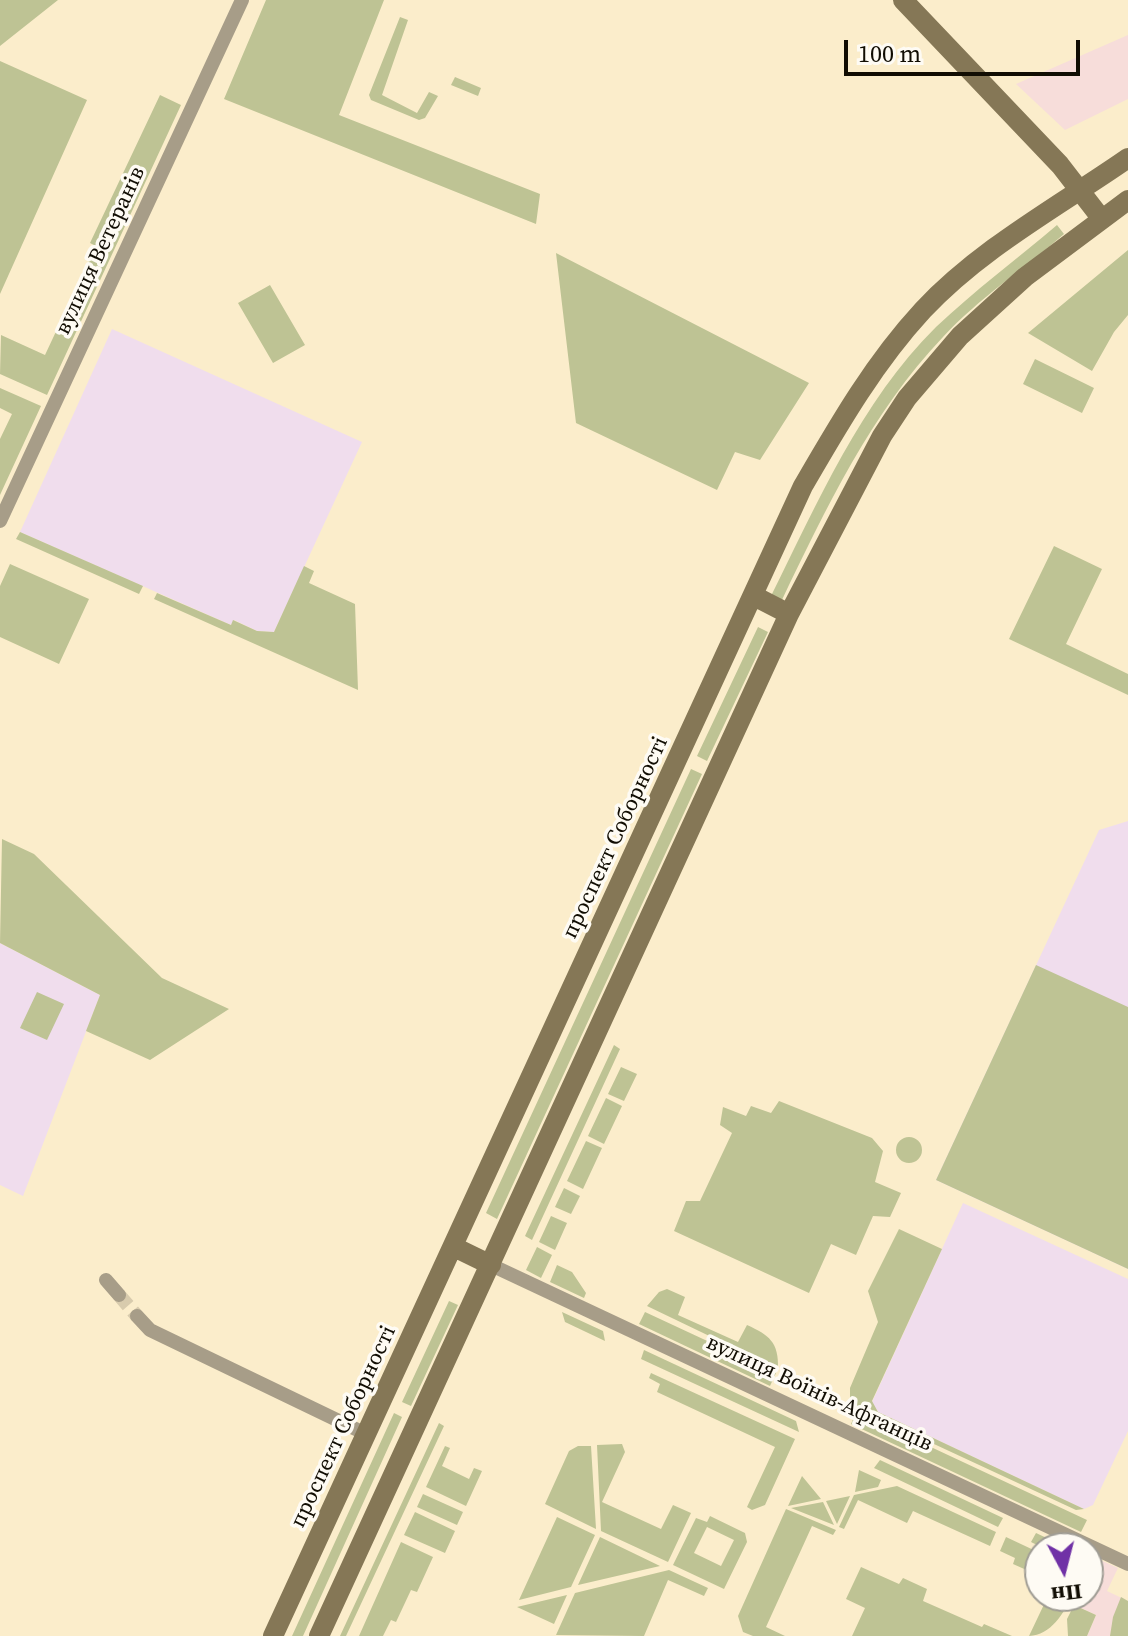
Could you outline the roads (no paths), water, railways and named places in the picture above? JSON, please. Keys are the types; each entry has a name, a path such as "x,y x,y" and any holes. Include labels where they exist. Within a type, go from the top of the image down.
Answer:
{"main road":[{"path":"903,0 1078,189 1101,218"},
{"name":"проспект Соборності","path":"273,1636 803,486 872,373 924,309 991,253 1078,189 1128,158"},
{"path":"319,1636 789,614 882,436 907,398 960,336 1025,277 1128,200"},
{"path":"754,596 789,614"},
{"path":"454,1247 491,1265"}],"street":[{"name":"вулиця Ветеранів","path":"0,521 242,0"},
{"name":"вулиця Воїнів-Афганців","path":"491,1265 1128,1564"},
{"path":"106,1280 119,1295"},
{"path":"137,1316 150,1330 366,1434"}],"tunnel":[{"path":"119,1295 137,1316"}]}
